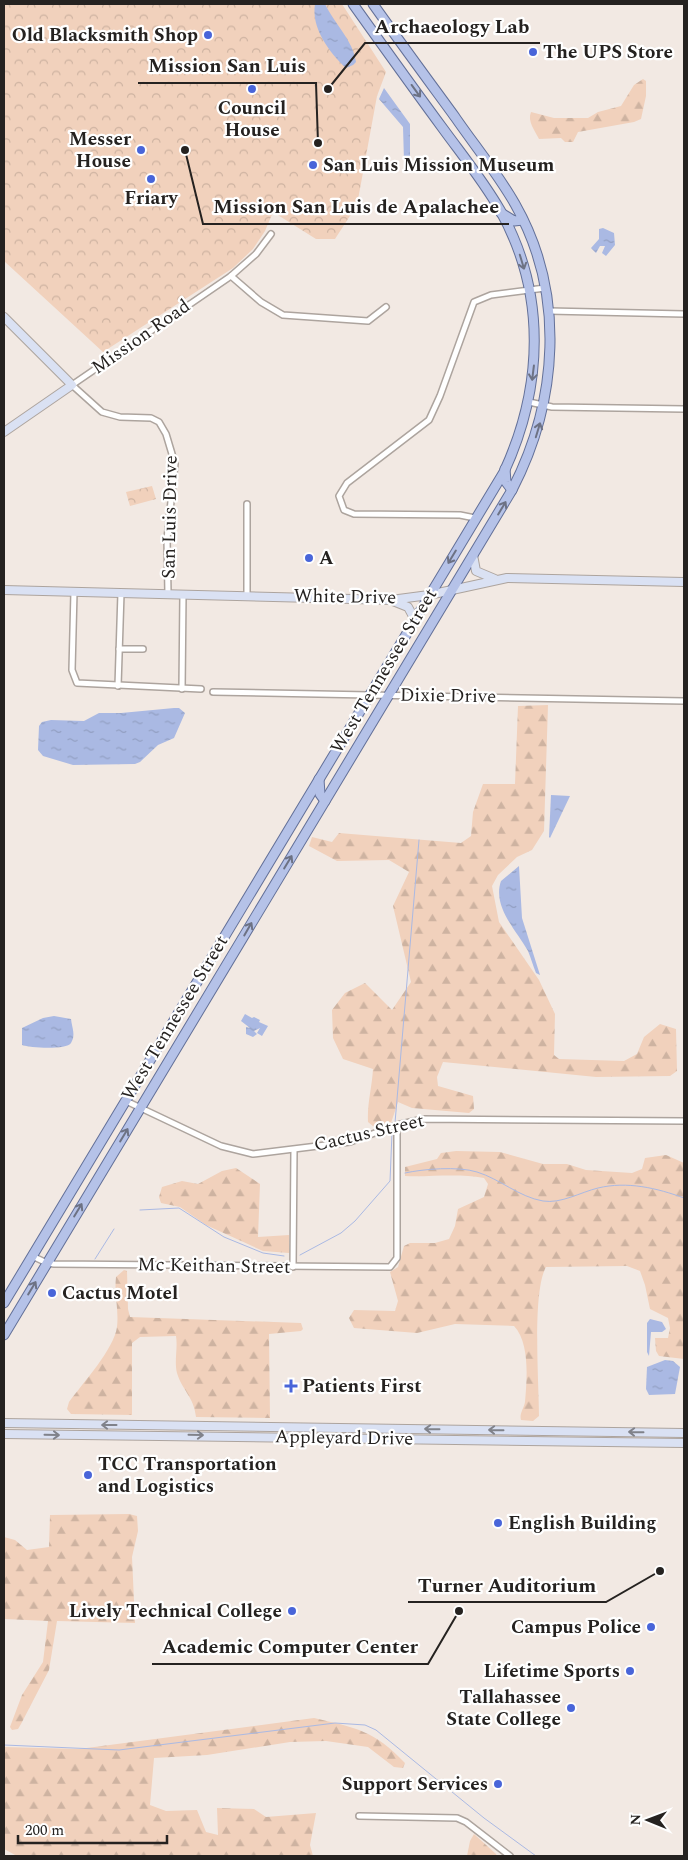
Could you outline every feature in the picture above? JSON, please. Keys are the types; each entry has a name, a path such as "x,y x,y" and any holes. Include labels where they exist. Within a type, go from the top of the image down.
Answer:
{"main road":[{"name":"West Tennessee Street","path":"4,1303 505,468 515,448 529,402 535,346 529,290 522,261 501,212 474,171 353,4"},
{"name":"West Tennessee Street","path":"4,1335 512,490 530,454 544,405 551,358 549,311 536,253 523,220 504,186 373,4"},
{"path":"389,54 402,43"},
{"path":"474,171 487,162"},
{"path":"501,212 514,221 523,220"},
{"path":"4,317 72,385"},
{"name":"Mission Road","path":"4,432 72,385"},
{"path":"505,468 506,482 512,490"},
{"path":"473,555 476,571 497,580"},
{"name":"White Drive","path":"4,590 391,600 429,595 497,580 529,578 684,582"},
{"path":"391,600 408,607 415,620"},
{"path":"319,779 320,794 325,801"},
{"path":"249,893 263,903"},
{"path":"181,1010 195,1018"},
{"path":"79,1179 93,1186"},
{"name":"Appleyard Drive","path":"4,1423 684,1432"},
{"path":"140,1425 140,1435"},
{"path":"140,1425 140,1435"},
{"path":"162,1425 162,1435"},
{"path":"328,1428 328,1437"},
{"path":"460,1429 460,1439"},
{"path":"578,1431 578,1441"},
{"name":"Appleyard Drive","path":"4,1434 684,1443"}],"street":[{"name":"Mission Road","path":"72,385 231,276 256,254 270,234"},
{"path":"231,276 271,310 283,315 368,321 386,308"},
{"path":"475,518 443,514 354,514 344,510 338,496 347,483 429,420 440,396 474,302 481,298 545,288"},
{"path":"549,311 684,314"},
{"name":"San Luis Drive","path":"72,385 102,412 120,417 151,418 159,422 166,434 175,464 167,539 168,594"},
{"path":"529,402 544,405 684,409"},
{"path":"247,504 247,595"},
{"path":"74,592 72,670 77,684 201,690"},
{"path":"118,686 121,592"},
{"path":"182,689 183,594"},
{"path":"119,649 143,649"},
{"name":"Dixie Drive","path":"213,692 684,701"},
{"name":"Cactus Street","path":"126,1101 221,1146 243,1152 264,1154 350,1142 413,1120 440,1118 684,1121"},
{"name":"Mc Keithan Street","path":"32,1256 47,1263 390,1267 396,1263 398,1248 397,1125"},
{"path":"294,1150 294,1266"},
{"path":"359,1816 457,1818 466,1822 510,1856"}],"green space":[{"path":"4,4 342,4 386,72 377,96 357,205 335,239 316,239 273,212 265,231 253,249 233,268 103,352 4,261"},
{"path":"643,79 646,81 646,96 641,119 634,122 578,132 573,142 565,142 561,138 539,139 532,126 531,112 554,118 588,118 598,112 621,106 634,85"},
{"path":"152,486 156,499 130,506 126,492"},
{"path":"548,705 544,831 532,850 517,857 498,875 492,886 499,922 539,980 555,1014 554,1055 559,1059 624,1061 637,1054 644,1037 660,1024 676,1029 677,1071 670,1076 596,1077 443,1062 437,1077 438,1086 473,1096 474,1109 469,1113 412,1108 398,1102 391,1123 374,1127 368,1122 373,1069 343,1059 333,1038 332,1010 345,993 365,983 392,1010 411,982 393,906 409,872 389,860 337,861 309,846 312,837 332,842 339,833 461,843 471,836 473,812 483,784 515,784 518,706"},
{"path":"456,1151 500,1152 543,1164 567,1164 586,1170 632,1173 642,1169 645,1158 666,1155 684,1163 684,1359 659,1356 656,1351 655,1338 668,1338 670,1328 668,1318 650,1309 640,1271 627,1266 546,1267 539,1296 538,1316 539,1416 533,1421 521,1420 521,1413 525,1402 526,1362 523,1342 514,1326 455,1324 417,1333 354,1328 349,1318 354,1310 395,1311 398,1301 390,1272 398,1267 404,1246 410,1243 435,1243 449,1239 455,1226 458,1209 484,1197 488,1184 484,1178 455,1175 405,1176 405,1167 437,1159 441,1153"},
{"path":"236,1168 260,1184 258,1237 289,1235 289,1253 263,1251 206,1225 180,1207 161,1203 159,1197 162,1187 182,1181 198,1184 222,1171"},
{"path":"124,1270 127,1271 130,1317 301,1323 303,1329 301,1331 269,1334 270,1418 196,1417 193,1404 177,1373 176,1336 140,1337 132,1343 132,1415 71,1414 67,1409 69,1402 90,1376 115,1336 117,1327 116,1277"},
{"path":"129,1514 137,1516 138,1531 132,1557 135,1623 57,1621 49,1670 18,1729 12,1730 10,1727 22,1695 43,1662 48,1621 5,1619 4,1625 4,1537 15,1540 27,1550 49,1547 50,1515"},
{"path":"314,1718 353,1728 374,1737 384,1743 405,1763 403,1768 394,1767 368,1747 326,1741 290,1742 207,1755 154,1758 150,1805 166,1811 197,1810 206,1832 218,1835 217,1808 254,1809 266,1817 316,1813 310,1845 313,1856 17,1856 4,1849 4,1747 79,1749"},
{"path":"474,1834 497,1856 467,1856 470,1841"}],"water":[{"path":"315,4 325,4 347,39 356,62 353,65 346,68 333,55 323,39 316,22"},
{"path":"384,88 410,124 410,159 407,164 404,161 403,127 379,99"},
{"path":"603,228 614,233 615,245 606,256 602,253 605,246 600,246 596,253 591,248 599,239 599,229"},
{"path":"179,708 185,713 174,738 158,745 140,762 135,764 73,765 43,756 38,750 39,726 42,722 51,720 84,721 99,713"},
{"path":"551,795 570,796 550,838 549,837"},
{"path":"519,866 522,918 540,975 536,973 528,951 507,918 500,900 501,881"},
{"path":"245,1014 260,1020 259,1022 268,1026 262,1036 257,1033 260,1028 254,1031 257,1034 253,1037 246,1034 246,1027 250,1028 241,1021"},
{"path":"54,1016 71,1019 73,1034 71,1043 56,1048 22,1045 22,1028 43,1018"},
{"path":"650,1319 662,1322 666,1329 662,1332 651,1332 649,1356 647,1352 647,1323"},
{"path":"665,1360 673,1361 680,1367 675,1394 649,1395 646,1389 647,1367"}],"waterway":[{"path":"395,1123 419,840"},
{"path":"300,1255 341,1233 355,1221 390,1181 392,1133"},
{"path":"405,1173 441,1169 469,1170 485,1175 526,1196 543,1201 557,1201 598,1188 620,1185 631,1185 663,1191 684,1198"},
{"path":"140,1210 179,1208 224,1237 263,1253 284,1256"},
{"path":"95,1259 114,1229"},
{"path":"4,1745 119,1750 335,1723 365,1725 376,1730 484,1818 536,1856"}],"place":[{"name":"Old Blacksmith Shop","path":"208,35"},
{"name":"The UPS Store","path":"533,52"},
{"name":"Council House","path":"252,89"},
{"name":"Archaeology Lab","path":"328,89"},
{"name":"Mission San Luis","path":"318,143"},
{"name":"Messer House","path":"141,150"},
{"name":"Mission San Luis de Apalachee","path":"185,150"},
{"name":"San Luis Mission Museum","path":"313,165"},
{"name":"Friary","path":"151,179"},
{"name":"A","path":"309,558"},
{"name":"Cactus Motel","path":"52,1293"},
{"name":"Patients First","path":"291,1386"},
{"name":"TCC Transportation and Logistics","path":"88,1475"},
{"name":"English Building","path":"498,1523"},
{"name":"Turner Auditorium","path":"660,1571"},
{"name":"Lively Technical College","path":"292,1611"},
{"name":"Academic Computer Center","path":"459,1611"},
{"name":"Campus Police","path":"651,1627"},
{"name":"Lifetime Sports","path":"630,1671"},
{"name":"Tallahassee State College","path":"571,1708"},
{"name":"Support Services","path":"498,1784"}]}
